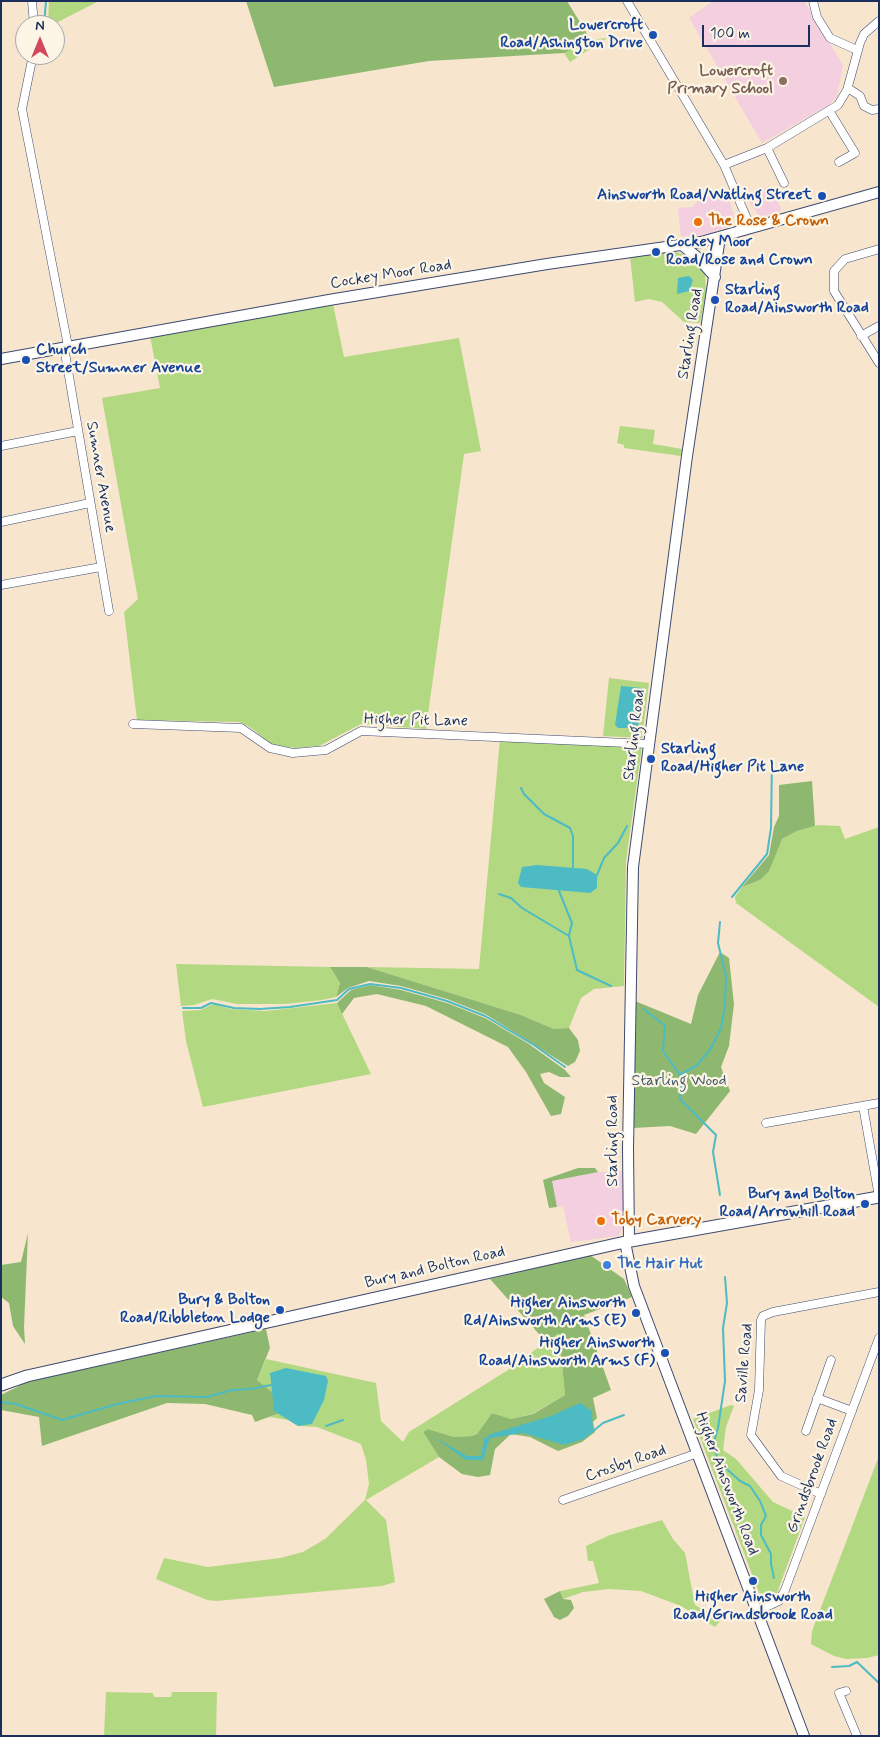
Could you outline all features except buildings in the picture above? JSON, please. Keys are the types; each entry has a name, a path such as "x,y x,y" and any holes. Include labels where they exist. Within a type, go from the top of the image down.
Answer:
{"highway":[{"name":"Bury and Bolton Road","path":"1,1385 36,1373 627,1241 879,1197"}],"main road":[{"name":"Cockey Moor Road","path":"1,359 405,287 720,238 879,192"},
{"name":"Starling Road","path":"627,1241 634,867 648,744 720,238"},
{"path":"682,245 697,256 715,277"},
{"name":"Higher Ainsworth Road","path":"627,1241 634,1286 804,1736"}],"street":[{"path":"32,1 33,15"},
{"path":"627,1 724,165 751,228"},
{"path":"813,1 817,17 830,38 857,50"},
{"path":"724,165 767,148 830,112 838,105 848,88 857,50 864,34 879,21"},
{"name":"Sumner Avenue","path":"31,65 22,109 66,346 78,431 109,611"},
{"path":"848,88 860,96 864,106 872,110 879,109"},
{"path":"830,112 856,153 839,162"},
{"path":"767,148 784,183"},
{"path":"879,249 845,259 834,271 834,292 879,363"},
{"path":"861,336 879,326"},
{"path":"1,446 78,431"},
{"path":"1,522 90,503"},
{"path":"1,585 101,567"},
{"name":"Higher Pit Lane","path":"133,724 241,728 270,748 293,753 326,750 361,731 648,744"},
{"path":"766,1123 879,1103"},
{"path":"863,1106 879,1197"},
{"name":"Saville Road","path":"821,1494 781,1476 751,1435 759,1390 761,1320 763,1316 773,1312 879,1292"},
{"name":"Grindsbrook Road","path":"758,1611 776,1603 782,1597 879,1338"},
{"path":"806,1432 831,1360"},
{"path":"817,1398 852,1411"},
{"name":"Crosby Road","path":"563,1500 698,1453"},
{"path":"846,1691 839,1693 857,1736"}],"shaded area":[{"name":"Lowercroft Primary School","path":"713,1 804,1 843,65 837,97 829,105 762,143 689,18"},
{"path":"769,186 781,211 760,217 747,199"},
{"path":"728,191 734,218 729,226 709,234 681,237 678,208 693,207 700,197"},
{"path":"623,1171 623,1228 618,1236 571,1242 563,1206 557,1207 551,1181 598,1172"}],"green space":[{"path":"49,1 99,1 65,18 65,15 48,15"},
{"path":"246,1 567,1 590,39 564,53 429,61 274,87"},
{"path":"576,16 591,40 607,38 570,62 552,35"},
{"path":"676,252 692,257 705,275 706,292 700,323 684,322 662,302 649,299 635,302 630,256"},
{"path":"333,304 344,357 459,338 481,451 464,454 426,729 361,724 319,746 297,748 272,745 250,727 239,722 137,720 124,612 138,599 102,398 160,388 150,336"},
{"path":"620,426 655,430 653,444 682,449 681,456 624,448 624,445 617,443"},
{"path":"609,678 649,683 642,738 603,736"},
{"path":"500,739 642,746 626,861 624,986 594,989 581,998 569,1028 554,1029 521,1015 367,967 479,969"},
{"path":"812,781 815,826 797,831 782,839 769,871 760,880 742,887 769,855 774,827 779,816 779,785"},
{"path":"818,825 840,826 845,839 879,827 879,1007 736,903 735,897 742,887 760,880 782,839 797,831"},
{"name":"Starling Wood","path":"720,952 729,958 734,1004 729,1046 721,1067 730,1091 696,1134 670,1126 633,1128 635,1001 691,1024 698,995"},
{"path":"176,964 330,967 340,983 336,997 322,1000 285,1004 237,1004 212,999 194,1005 181,1006"},
{"path":"330,967 367,967 521,1015 554,1029 569,1028 578,1040 580,1051 575,1062 568,1066 485,1014 447,999 401,986 369,981 348,988 336,997 340,983"},
{"path":"370,985 401,990 447,1003 485,1018 529,1044 565,1070 571,1077 560,1077 549,1072 540,1074 544,1083 565,1097 561,1114 551,1116 526,1072 508,1047 426,1006 377,994 354,998 342,1014 337,1003 351,990"},
{"path":"337,1003 371,1074 203,1107 186,1041 182,1011 201,1010 213,1004 231,1009 266,1011"},
{"path":"578,1168 595,1168 598,1172 552,1181 557,1207 549,1208 543,1180"},
{"path":"28,1233 25,1344 13,1326 9,1303 1,1297 1,1265 21,1262"},
{"path":"590,1255 624,1279 632,1297 584,1315 611,1390 593,1398 597,1418 593,1422 595,1432 582,1442 558,1451 530,1437 511,1434 495,1449 490,1475 478,1477 462,1474 439,1457 423,1432 428,1429 454,1437 472,1436 477,1434 492,1413 511,1419 533,1414 565,1395 559,1333 546,1342 490,1279"},
{"path":"266,1329 270,1348 257,1380 276,1395 283,1412 255,1422 252,1415 205,1404 167,1403 42,1446 39,1417 1,1410 1,1395 27,1382"},
{"path":"559,1332 565,1395 532,1414 511,1419 492,1413 477,1434 472,1436 454,1437 428,1429 423,1432 439,1457 366,1500 386,1520 395,1582 382,1586 216,1601 207,1600 156,1579 164,1558 208,1567 280,1558 303,1552 325,1539 365,1500 369,1484 366,1460 361,1444 317,1427 298,1426 288,1420 270,1417 283,1412 276,1395 257,1380 266,1359 376,1383 381,1421 403,1442 409,1432 508,1370"},
{"path":"731,1405 734,1406 726,1427 723,1450 736,1459 773,1502 805,1517 777,1593 768,1601 761,1598 693,1419"},
{"path":"879,1456 879,1655 867,1658 846,1659 834,1656 811,1644 812,1631"},
{"path":"662,1520 673,1539 685,1553 695,1605 721,1620 715,1627 681,1606 641,1591 609,1589 583,1592 563,1599 560,1591 599,1583 593,1561 588,1561 586,1546 610,1535"},
{"path":"560,1591 563,1599 571,1600 574,1608 568,1616 560,1620 554,1617 544,1599"},
{"path":"106,1692 153,1693 154,1697 171,1697 172,1692 217,1692 216,1736 104,1736"}],"water":[{"path":"689,276 693,280 689,291 677,294 678,278"},
{"path":"621,686 642,688 638,728 618,728 615,725"},
{"path":"537,865 587,869 597,875 597,888 590,893 521,887 518,883 522,867"},
{"path":"286,1368 326,1376 328,1381 324,1400 312,1424 298,1426 274,1411 270,1373"},
{"path":"580,1403 592,1411 593,1432 584,1439 564,1445 523,1433 490,1438 483,1460 466,1460 434,1437 467,1456 481,1456 484,1439 491,1434 551,1416"}],"waterway":[{"path":"45,15 46,1"},
{"path":"732,897 767,854 771,828 772,761"},
{"path":"521,788 524,794 544,814 570,828 573,836 573,867"},
{"path":"597,875 604,858 618,843 627,826"},
{"path":"559,891 572,923 569,935"},
{"path":"499,894 511,898 522,908 569,936 577,970 611,986"},
{"path":"681,1074 696,1066 710,1050 721,1028 725,1005 726,976 718,943 720,922"},
{"path":"183,1008 201,1008 211,1003 234,1008 290,1007 337,1000 349,989 370,984 401,988 447,1001 485,1016 534,1045 565,1067"},
{"path":"644,1009 665,1026 663,1051 680,1075 680,1099 716,1135 713,1152 720,1195"},
{"path":"725,1277 727,1303 723,1328 725,1381 718,1428 713,1445 719,1462 740,1481 750,1486 760,1501 766,1516 761,1525 761,1535 771,1554 774,1578"},
{"path":"1,1402 16,1404 62,1420 117,1404 156,1396 207,1397 232,1390 271,1385"},
{"path":"592,1432 603,1423 624,1415"},
{"path":"326,1426 343,1420"},
{"path":"832,1667 849,1666 857,1662 879,1683"}],"place":[{"name":"Lowercroft Road/Ashington Drive","path":"653,35"},
{"name":"Lowercroft Primary School","path":"783,81"},
{"name":"Ainsworth Road/Watling Street","path":"822,196"},
{"name":"The Rose & Crown","path":"698,222"},
{"name":"Cockey Moor Road/Rose and Crown","path":"656,252"},
{"name":"Starling Road/Ainsworth Road","path":"715,300"},
{"name":"Church Street/Sumner Avenue","path":"26,360"},
{"name":"Starling Road/Higher Pit Lane","path":"651,759"},
{"name":"Bury and Bolton Road/Arrowhill Road","path":"865,1204"},
{"name":"Toby Carvery","path":"601,1221"},
{"name":"The Hair Hut","path":"607,1265"},
{"name":"Bury & Bolton Road/Ribbleton Lodge","path":"280,1310"},
{"name":"Higher Ainsworth Rd/Ainsworth Arms (E)","path":"636,1313"},
{"name":"Higher Ainsworth Road/Ainsworth Arms (F)","path":"665,1353"},
{"name":"Higher Ainsworth Road/Grindsbrook Road","path":"753,1581"}]}
